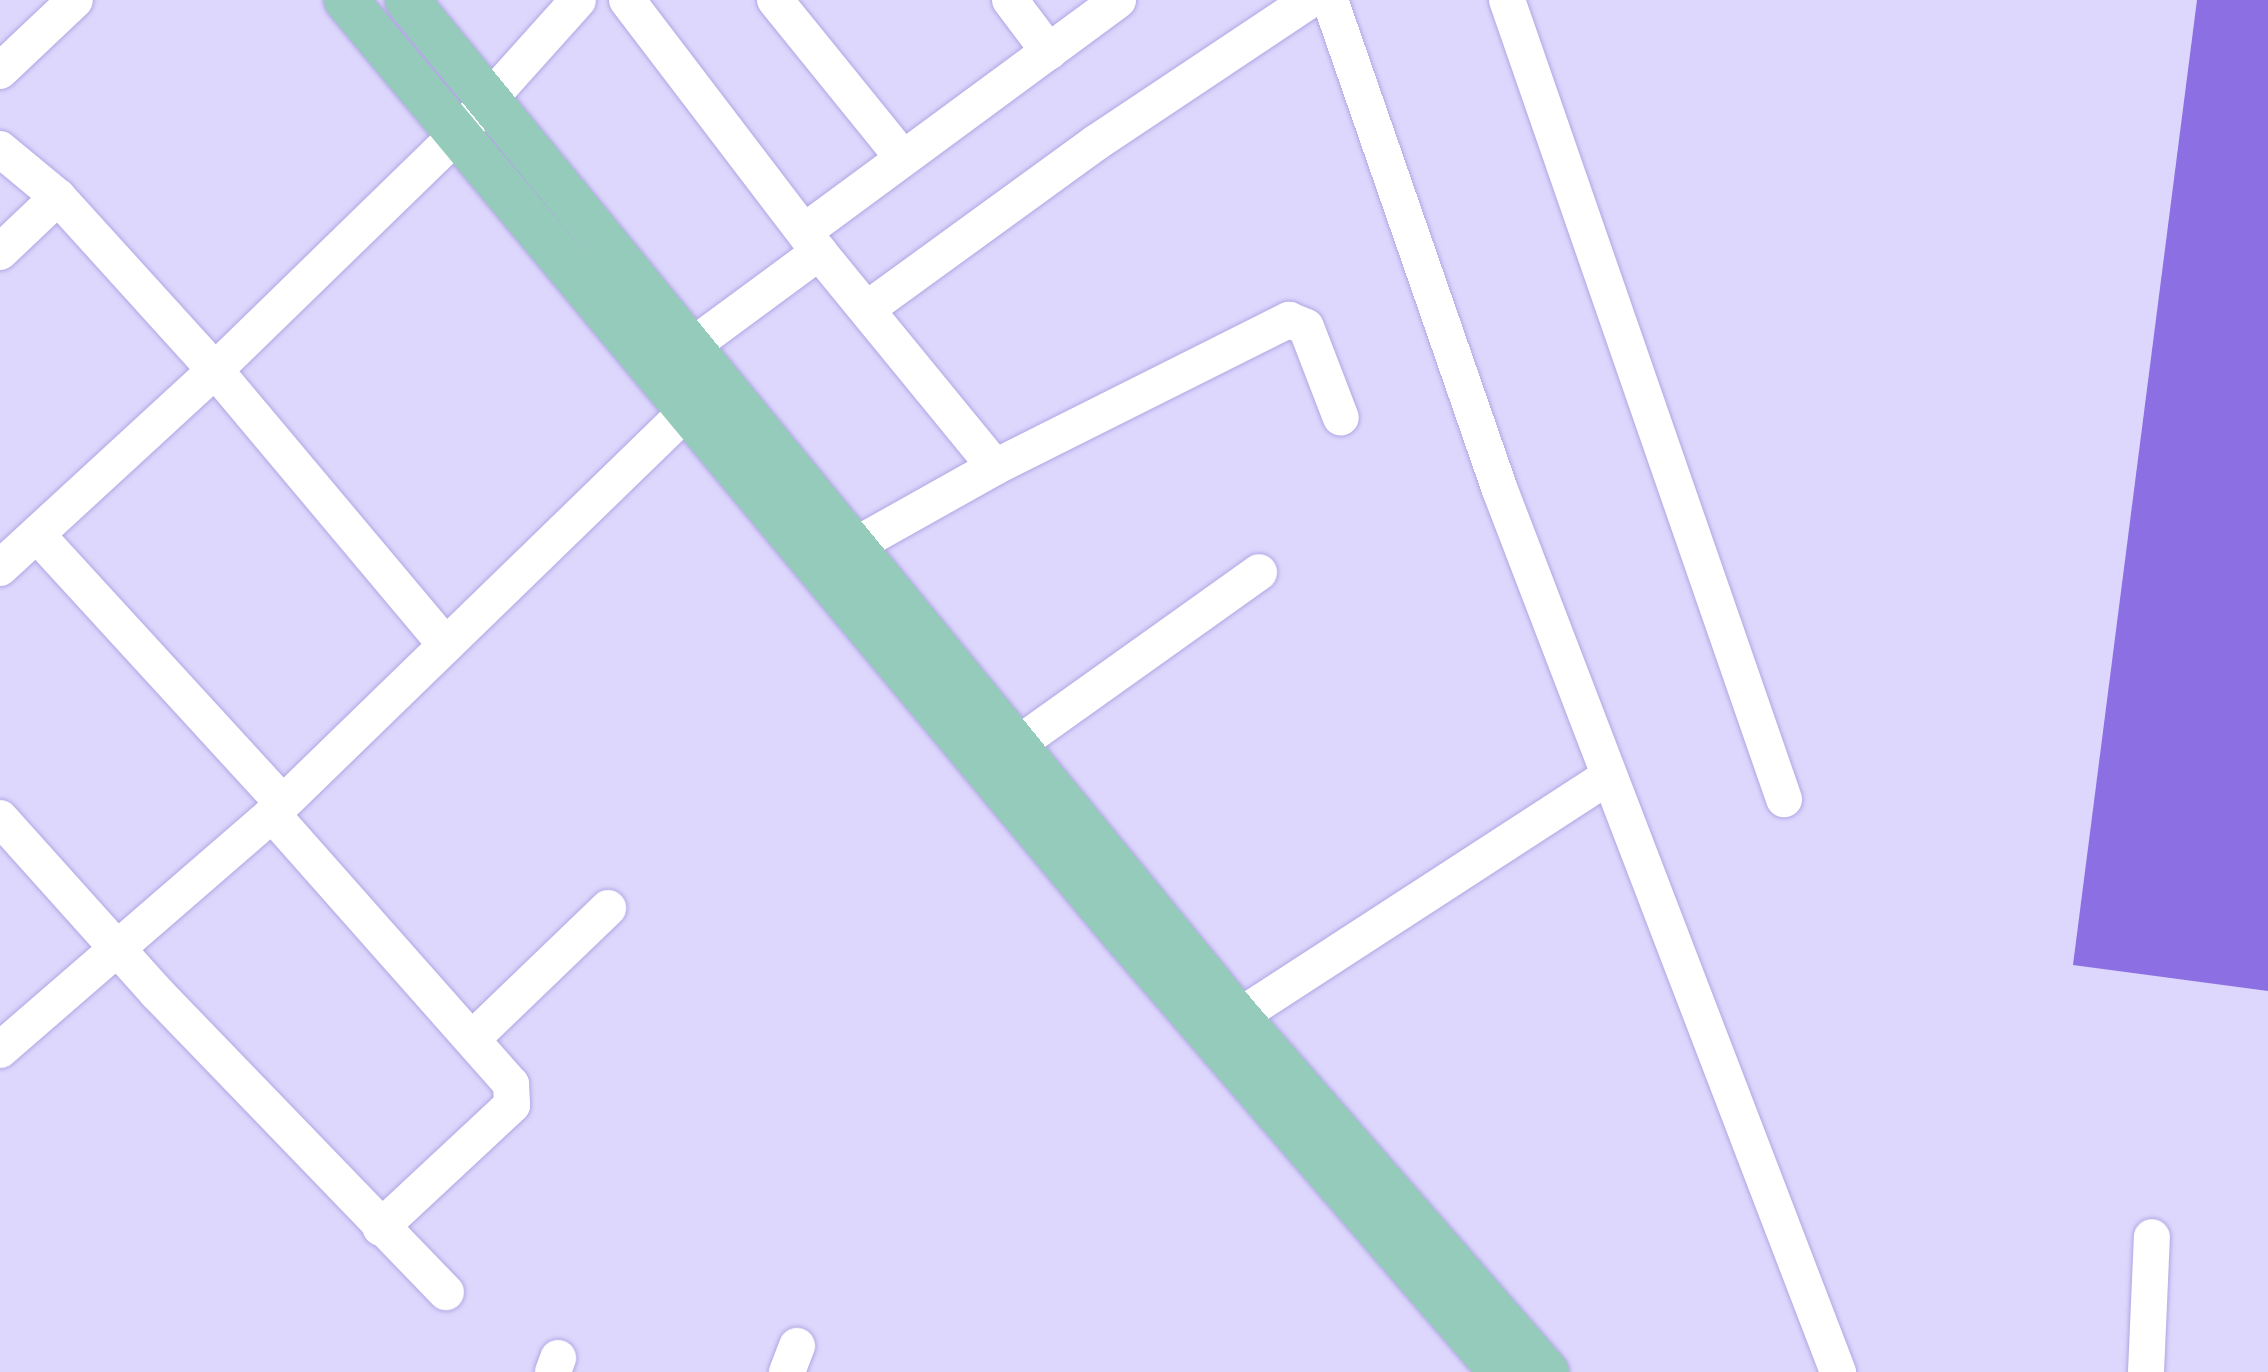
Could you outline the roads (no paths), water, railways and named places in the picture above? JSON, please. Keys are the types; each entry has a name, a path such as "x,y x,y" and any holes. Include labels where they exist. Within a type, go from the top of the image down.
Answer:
{"main road":[{"path":"346,0 686,412 1352,1174 1547,1372"},
{"path":"407,0 488,96 689,348 856,545 1014,747 1238,1017 1501,1372"}],"street":[{"path":"0,71 75,0"},
{"path":"0,568 215,370 457,135 488,96 578,0"},
{"path":"627,0 812,241 995,467"},
{"path":"775,0 903,158"},
{"path":"1010,0 1049,52"},
{"path":"689,348 903,158 1118,0"},
{"path":"867,309 1097,142 1310,0"},
{"path":"1330,0 1500,490 1607,777 1838,1372"},
{"path":"1507,0 1784,799"},
{"path":"0,149 58,197 215,370 446,645"},
{"path":"0,252 58,197"},
{"path":"856,545 995,467 1289,320 1306,327 1341,418"},
{"path":"0,1050 120,951 278,809 686,412"},
{"path":"38,536 278,809 511,1084 512,1105 380,1228"},
{"path":"1014,747 1259,572"},
{"path":"1238,1017 1607,777"},
{"path":"0,818 380,1228 446,1292"},
{"path":"472,1039 608,908"},
{"path":"2146,1372 2152,1237"}]}
